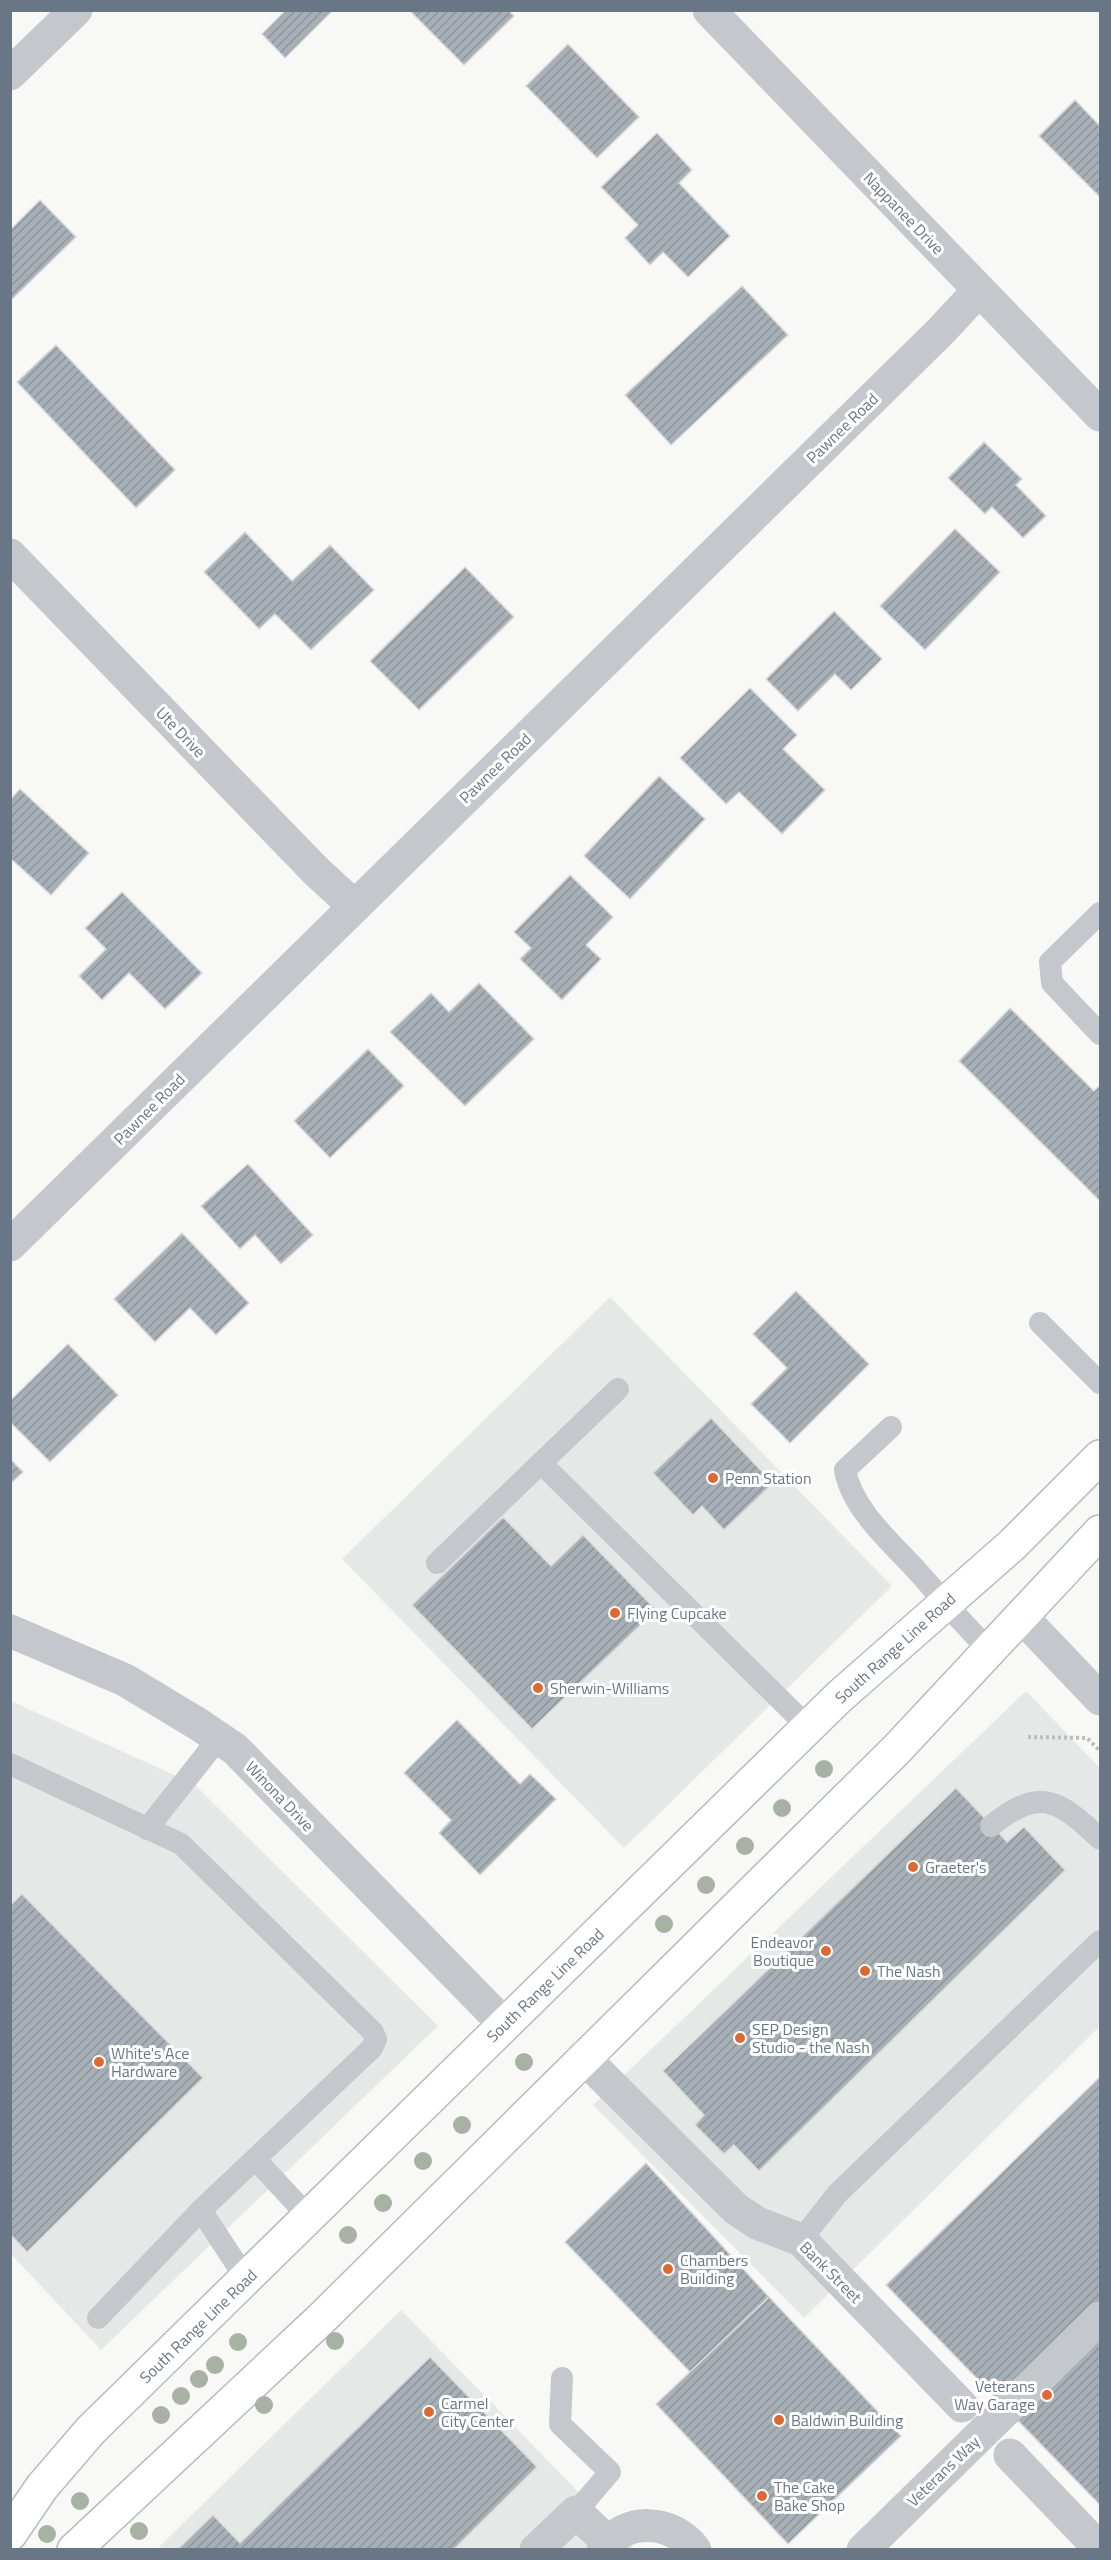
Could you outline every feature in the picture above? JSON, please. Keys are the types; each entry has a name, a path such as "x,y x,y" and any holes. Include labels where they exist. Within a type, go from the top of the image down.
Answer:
{"main road":[{"name":"South Range Line Road","path":"10,2534 42,2487 91,2430 839,1697 1012,1545 1101,1457"},
{"path":"74,2550 321,2319 583,2057 897,1749 1101,1532"}],"street":[{"path":"10,74 76,10"},
{"name":"Nappanee Drive","path":"709,10 1101,415"},
{"name":"Pawnee Road","path":"10,1245 941,331 979,290"},
{"name":"Ute Drive","path":"10,555 316,871 354,906"},
{"path":"1022,1617 1101,1699"},
{"name":"Winona Drive","path":"10,1631 125,1680 235,1749 504,2024"},
{"name":"Bank Street","path":"583,2057 736,2210 757,2223 801,2240 962,2406"},
{"name":"Veterans Way","path":"863,2550 1101,2318"},
{"path":"1010,2455 1101,2549"},
{"path":"536,2550 576,2512 605,2546 626,2529 648,2524 670,2528 688,2540 695,2550"}],"lane":[{"path":"1101,913 1050,962 1052,983 1101,1034"},
{"path":"1040,1323 1101,1383"},
{"path":"437,1563 618,1389"},
{"path":"891,1427 845,1470 848,1486 868,1514 944,1604 990,1651"},
{"path":"541,1463 809,1728"},
{"path":"147,1829 219,1738"},
{"path":"10,1764 181,1844 373,2032 376,2039 372,2048 201,2210 98,2318"},
{"path":"991,1826 1021,1804 1049,1800 1080,1820 1101,1839"},
{"path":"801,2240 837,2194 1101,1941"},
{"path":"255,2159 309,2217"},
{"path":"201,2210 246,2279"},
{"path":"562,2378 560,2424 610,2472 576,2512"}],"path":[{"path":"1028,1737 1087,1738 1101,1751"}],"shaded area":[{"path":"610,1297 892,1586 624,1848 342,1559"},
{"path":"1026,1691 1100,1768 1100,2026 804,2318 593,2105"},
{"path":"11,1701 194,1784 438,2026 101,2350 11,2254"},
{"path":"401,2310 634,2549 156,2550"}],"building":[{"path":"286,10 333,10 285,58 262,34"},
{"path":"409,10 508,10 514,16 464,65"},
{"path":"568,44 639,117 597,158 526,86"},
{"path":"1075,100 1100,126 1100,197 1039,136"},
{"path":"657,133 692,170 679,183 730,236 688,277 663,252 650,265 625,238 638,225 601,187"},
{"path":"40,200 76,237 10,301 10,230"},
{"path":"742,286 788,335 671,445 625,395"},
{"path":"56,345 175,470 136,508 17,382"},
{"path":"984,442 1022,479 1016,485 1046,516 1023,538 992,507 985,514 948,478"},
{"path":"955,529 1000,572 925,650 880,606"},
{"path":"245,532 292,581 330,545 374,590 311,650 275,614 259,629 204,572"},
{"path":"465,567 514,617 419,710 370,661"},
{"path":"834,611 882,659 851,690 835,674 798,711 766,679"},
{"path":"750,688 797,735 783,749 825,790 782,834 739,792 726,804 680,758"},
{"path":"659,776 705,819 630,899 584,856"},
{"path":"20,789 89,853 51,895 10,858 10,800"},
{"path":"570,875 613,917 586,945 601,959 562,1000 520,959 531,948 514,932"},
{"path":"122,892 202,973 165,1009 129,973 102,1000 79,976 106,949 85,928"},
{"path":"479,983 534,1039 465,1106 390,1032 431,993 449,1012"},
{"path":"1010,1008 1094,1091 1100,1085 1100,1201 959,1061"},
{"path":"368,1049 404,1086 330,1158 294,1121"},
{"path":"248,1164 313,1235 281,1264 255,1235 240,1249 201,1206"},
{"path":"182,1233 249,1303 216,1335 190,1308 155,1342 114,1299"},
{"path":"796,1291 869,1364 790,1443 751,1404 787,1368 753,1334"},
{"path":"68,1344 118,1395 50,1462 10,1422 10,1401"},
{"name":"Penn Station","path":"711,1418 773,1483 724,1530 702,1506 693,1515 653,1473"},
{"path":"10,1459 23,1472 10,1484"},
{"path":"503,1517 551,1566 583,1535 656,1610 532,1729 412,1605"},
{"path":"457,1720 520,1784 530,1774 556,1799 480,1875 439,1833 451,1820 404,1773"},
{"name":"The Nash","path":"956,1788 1007,1842 1024,1827 1065,1870 759,2171 734,2145 724,2154 695,2125 704,2115 663,2071"},
{"name":"White's Ace Hardware","path":"22,1894 203,2078 27,2252 10,2234 10,1906"},
{"name":"Veterans Way Garage","path":"1100,2077 1100,2505 886,2285"},
{"name":"Chambers Building","path":"646,2163 769,2297 690,2372 565,2242"},
{"name":"Baldwin Building","path":"769,2297 901,2436 788,2544 656,2404"},
{"name":"Carmel City Center","path":"430,2357 537,2467 453,2550 177,2550 213,2515 240,2543"}],"place":[{"name":"Penn Station","path":"713,1478"},
{"name":"Flying Cupcake","path":"615,1613"},
{"name":"Sherwin-Williams","path":"538,1688"},
{"name":"Graeter's","path":"913,1867"},
{"name":"Endeavor Boutique","path":"826,1951"},
{"name":"The Nash","path":"865,1971"},
{"name":"SEP Design Studio - the Nash","path":"740,2038"},
{"name":"White's Ace Hardware","path":"99,2062"},
{"name":"Chambers Building","path":"668,2269"},
{"name":"Veterans Way Garage","path":"1047,2395"},
{"name":"Carmel City Center","path":"429,2412"},
{"name":"Baldwin Building","path":"779,2420"},
{"name":"The Cake Bake Shop","path":"762,2496"}]}
